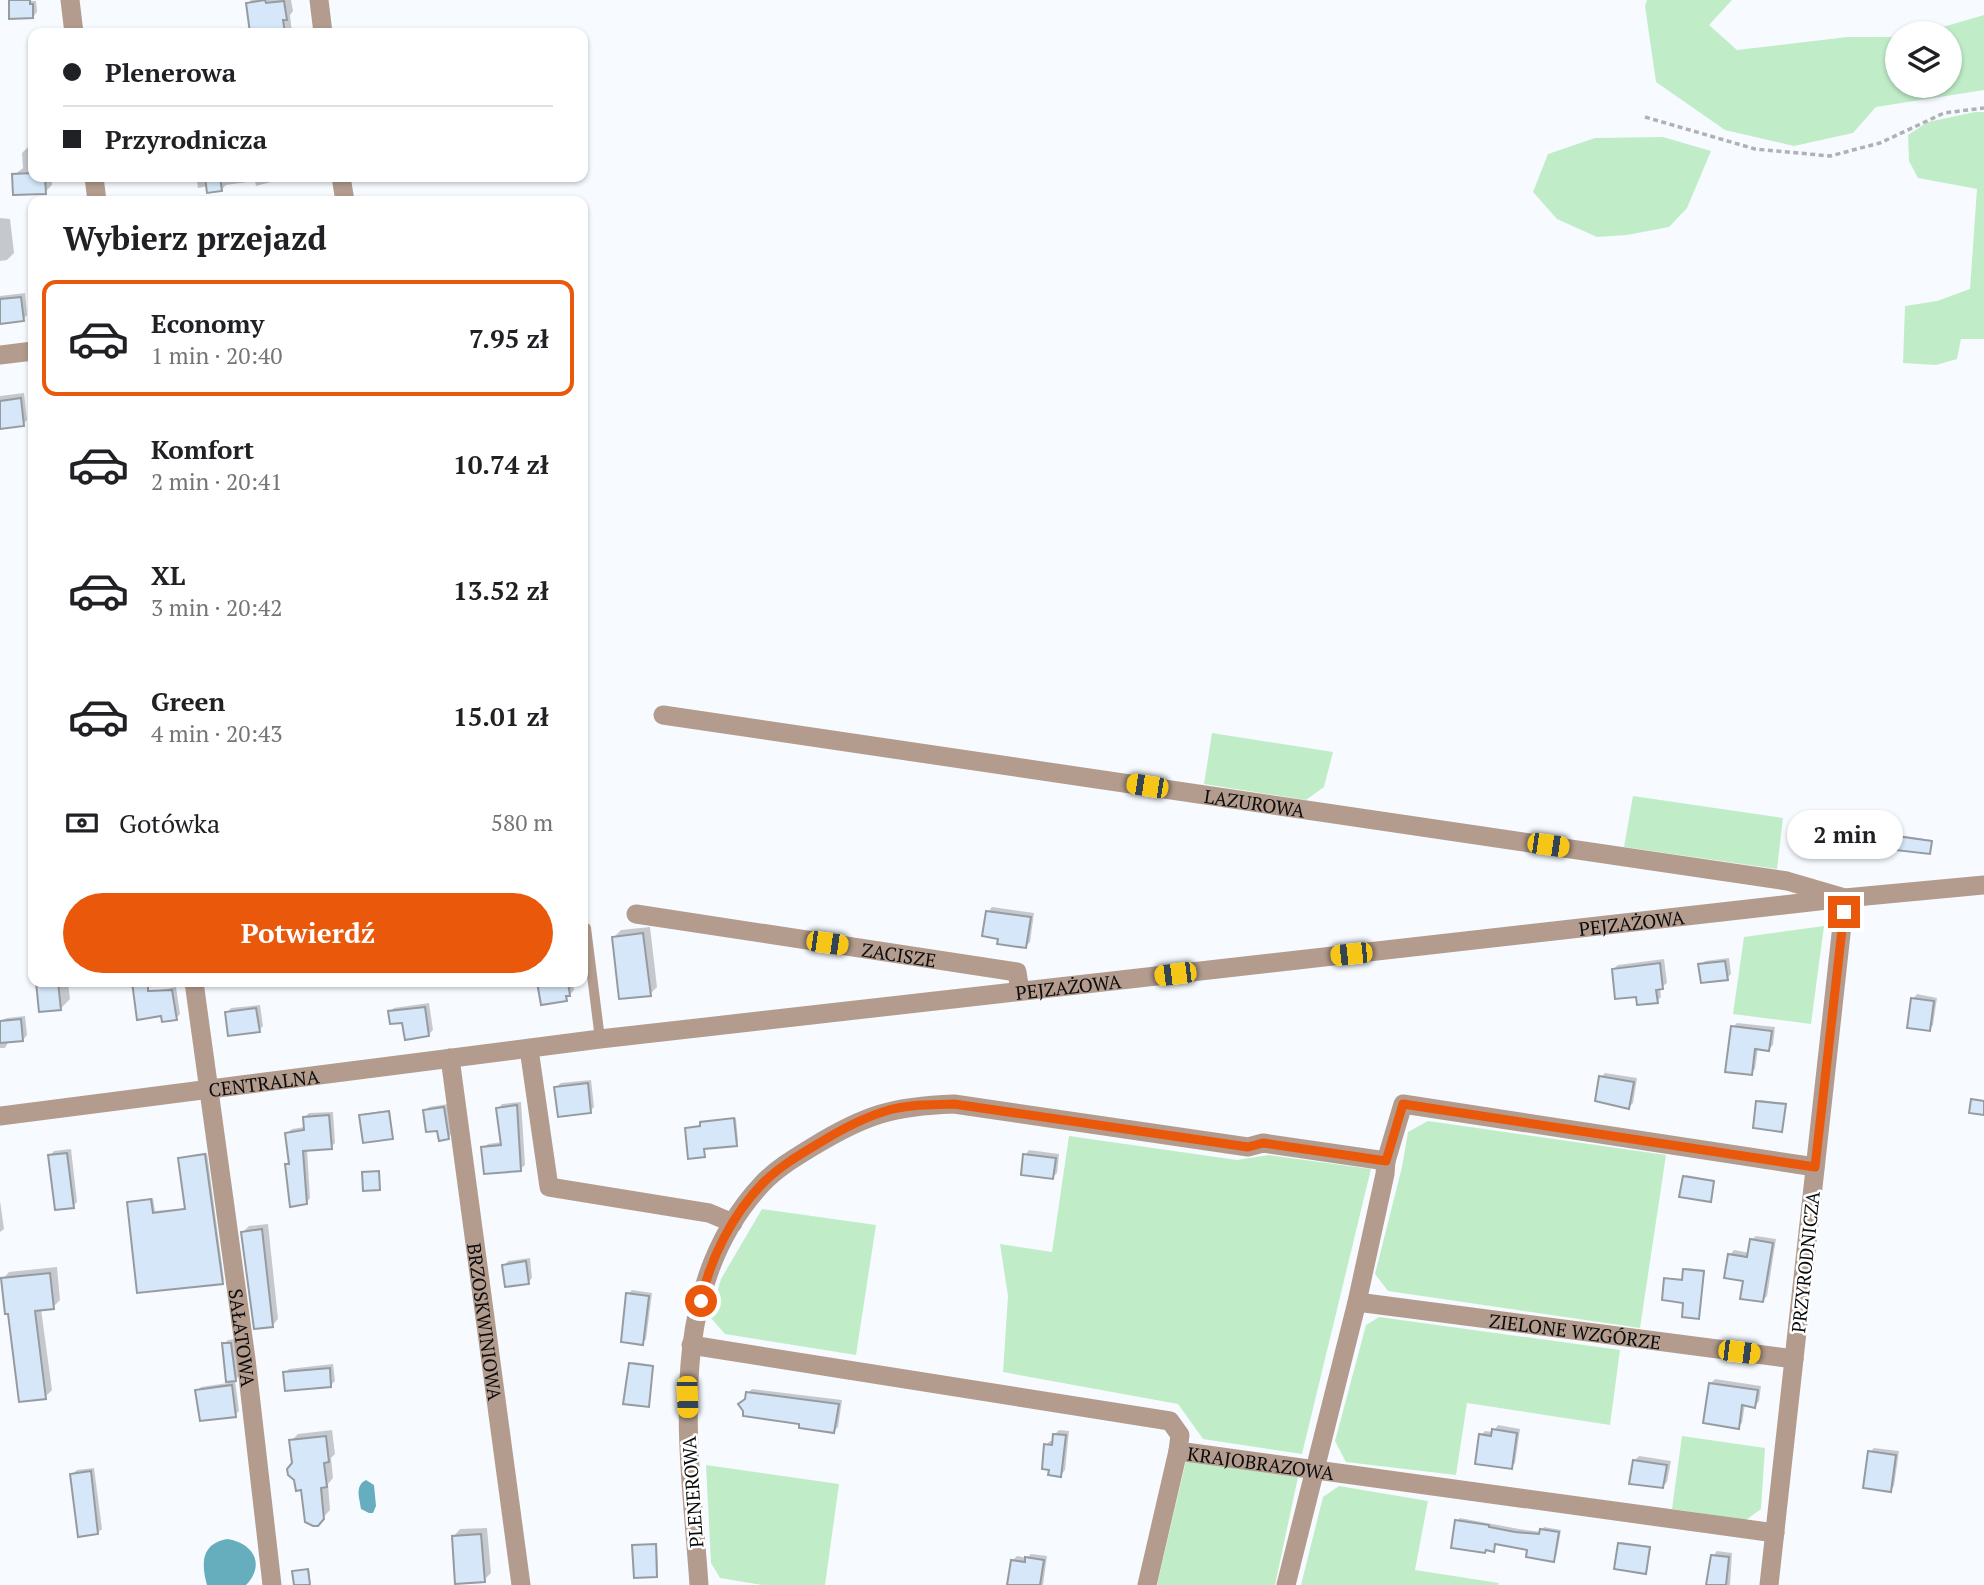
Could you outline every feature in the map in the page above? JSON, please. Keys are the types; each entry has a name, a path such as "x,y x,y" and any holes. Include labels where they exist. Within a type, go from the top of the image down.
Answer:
{"street":[{"path":"70,0 73,28"},
{"path":"319,0 322,28"},
{"path":"0,355 28,352"},
{"name":"LAZUROWA","path":"663,715 1787,881 1845,898"},
{"name":"PEJZAŻOWA","path":"529,1049 1845,898 1984,885"},
{"name":"PRZYRODNICZA","path":"1769,1585 1845,898"},
{"name":"ZACISZE","path":"636,914 1017,972 1020,991"},
{"name":"SAŁATOWA","path":"195,987 246,1359 272,1585"},
{"path":"529,1049 549,1187 709,1213 733,1223"},
{"name":"CENTRALNA","path":"0,1116 529,1049"},
{"name":"BRZOSKWINIOWA","path":"450,1058 521,1585"},
{"name":"PLENEROWA","path":"699,1585 687,1409 691,1345 706,1278 733,1223 762,1184 787,1162 862,1120 890,1110 917,1105 954,1104 1248,1147 1263,1143 1386,1161"},
{"path":"1286,1585 1357,1302 1386,1161 1403,1104 1815,1167"},
{"name":"ZIELONE WZGÓRZE","path":"1357,1302 1794,1359"},
{"name":"KRAJOBRAZOWA","path":"691,1345 1170,1422 1180,1435 1178,1451 1775,1533"},
{"path":"1147,1585 1178,1451"}],"lane":[{"path":"588,944 600,1039"}],"path":[{"path":"1645,117 1755,149 1830,156 1880,143 1944,113 1984,108"}],"green space":[{"path":"1647,0 1732,0 1709,25 1737,50 1847,37 1885,37 1885,98 1933,98 1876,107 1853,133 1794,146 1725,130 1656,82 1645,6"},
{"path":"1984,15 1984,90 1962,93 1962,21"},
{"path":"1984,112 1984,339 1961,339 1957,359 1936,365 1903,363 1905,306 1937,301 1970,289 1977,189 1918,178 1909,161 1908,135 1928,122"},
{"path":"1663,137 1711,151 1687,208 1669,227 1627,235 1597,237 1557,219 1533,192 1548,154 1595,138"},
{"path":"1212,733 1333,752 1324,787 1306,800 1204,784"},
{"path":"1633,796 1783,818 1777,869 1624,847"},
{"path":"1824,926 1811,1024 1733,1014 1744,937"},
{"path":"1428,1121 1666,1155 1640,1328 1388,1291 1375,1274 1408,1132"},
{"path":"1069,1136 1237,1160 1269,1155 1371,1169 1302,1454 1203,1439 1178,1404 1003,1372 1008,1296 1000,1244 1052,1252"},
{"path":"762,1209 876,1225 856,1355 725,1334 710,1317 721,1279"},
{"path":"1379,1317 1620,1350 1610,1425 1467,1403 1456,1475 1346,1462 1335,1441 1366,1325"},
{"path":"1682,1436 1765,1448 1761,1509 1746,1520 1672,1509"},
{"path":"1186,1461 1298,1477 1275,1585 1157,1585"},
{"path":"706,1465 839,1484 825,1585 762,1585 720,1578 711,1563"},
{"path":"1339,1486 1428,1501 1415,1570 1499,1583 1498,1585 1301,1585 1323,1497"}],"water":[{"path":"366,1480 374,1485 376,1506 373,1513 361,1509 359,1489"},
{"path":"227,1539 244,1545 254,1556 256,1562 252,1577 246,1585 207,1585 205,1556 212,1545"}],"building":[{"path":"9,0 30,0 30,4 33,4 33,18 9,19"},
{"path":"284,1 287,20 283,20 284,28 249,28 246,3"},
{"path":"28,173 28,182 45,182 46,194 13,195 12,174"},
{"path":"206,182 221,182 222,191 207,193"},
{"path":"21,297 24,321 0,324 0,299"},
{"path":"21,398 24,426 0,429 0,401"},
{"path":"1889,835 1932,841 1930,854 1886,849"},
{"path":"986,911 1031,917 1026,948 997,944 998,939 982,936"},
{"path":"643,933 651,996 619,999 612,937"},
{"path":"1725,961 1728,980 1701,983 1698,964"},
{"path":"1660,963 1663,989 1656,990 1658,1003 1637,1005 1636,997 1615,999 1612,969"},
{"path":"36,987 59,987 61,1010 39,1012"},
{"path":"133,987 148,987 148,991 172,990 177,1020 162,1022 161,1016 137,1020"},
{"path":"538,987 569,987 570,996 566,996 567,1001 541,1005"},
{"path":"1911,998 1934,1001 1930,1031 1907,1028"},
{"path":"425,1007 429,1036 405,1040 402,1023 390,1024 388,1011"},
{"path":"256,1008 260,1032 228,1036 225,1012"},
{"path":"21,1019 23,1041 0,1043 0,1021"},
{"path":"1731,1026 1772,1031 1769,1051 1755,1049 1752,1075 1725,1072"},
{"path":"1599,1076 1634,1082 1629,1109 1595,1101"},
{"path":"588,1083 591,1113 558,1117 554,1087"},
{"path":"1971,1099 1984,1101 1984,1115 1969,1113"},
{"path":"1756,1101 1786,1104 1782,1132 1753,1128"},
{"path":"517,1105 521,1171 484,1174 481,1147 501,1145 496,1108"},
{"path":"444,1107 449,1139 439,1141 437,1131 426,1132 423,1110"},
{"path":"389,1111 393,1139 363,1143 359,1115"},
{"path":"329,1115 332,1149 303,1151 307,1204 290,1207 285,1133 304,1130 303,1117"},
{"path":"734,1118 737,1146 704,1149 705,1157 688,1159 685,1128 700,1126 700,1122"},
{"path":"67,1153 74,1208 55,1210 48,1155"},
{"path":"205,1154 223,1284 137,1293 127,1202 151,1199 153,1213 185,1209 178,1158"},
{"path":"1023,1154 1056,1158 1053,1179 1021,1175"},
{"path":"379,1171 380,1190 363,1191 362,1172"},
{"path":"1683,1176 1714,1181 1711,1202 1679,1197"},
{"path":"262,1229 273,1327 254,1329 241,1232"},
{"path":"1750,1239 1773,1243 1763,1302 1740,1299 1743,1281 1724,1278 1728,1254 1747,1257"},
{"path":"526,1261 529,1284 505,1287 502,1265"},
{"path":"1683,1269 1704,1271 1699,1319 1682,1317 1683,1303 1662,1300 1664,1278 1682,1280"},
{"path":"50,1273 54,1309 35,1311 46,1399 19,1402 1,1278"},
{"path":"626,1293 649,1296 643,1345 621,1342"},
{"path":"222,1343 231,1343 236,1381 226,1382"},
{"path":"629,1363 653,1366 649,1407 623,1404"},
{"path":"330,1368 331,1387 285,1391 283,1372"},
{"path":"1709,1383 1758,1390 1755,1408 1742,1405 1739,1429 1703,1423"},
{"path":"232,1385 236,1417 200,1421 195,1390"},
{"path":"746,1392 839,1404 834,1433 799,1428 799,1424 743,1416 738,1404 745,1399"},
{"path":"1492,1429 1517,1433 1512,1469 1475,1464 1479,1434 1491,1436"},
{"path":"1053,1434 1066,1435 1061,1477 1048,1475 1049,1470 1042,1469 1044,1444 1052,1445"},
{"path":"326,1436 329,1462 324,1463 327,1487 321,1488 324,1519 318,1526 313,1526 305,1522 301,1490 296,1491 294,1480 288,1475 287,1469 292,1463 289,1440"},
{"path":"1868,1451 1896,1455 1891,1492 1863,1488"},
{"path":"1633,1460 1667,1465 1663,1488 1629,1484"},
{"path":"91,1471 98,1534 78,1537 70,1474"},
{"path":"1455,1520 1515,1532 1539,1534 1540,1529 1559,1532 1554,1562 1526,1557 1527,1550 1495,1544 1494,1552 1486,1550 1485,1553 1451,1548"},
{"path":"481,1534 485,1582 455,1584 452,1536"},
{"path":"1618,1543 1650,1547 1646,1574 1614,1569"},
{"path":"656,1544 657,1577 634,1578 632,1545"},
{"path":"1711,1555 1729,1557 1726,1585 1706,1585"},
{"path":"1025,1557 1044,1560 1040,1585 1007,1585 1011,1560 1025,1562"},
{"path":"308,1569 310,1585 294,1585 292,1571"}],"route":[{"path":"701,1301 706,1278 733,1223 762,1184 787,1162 862,1120 890,1110 917,1105 954,1104 1248,1147 1263,1143 1386,1161 1403,1104 1815,1167 1844,912"}]}
